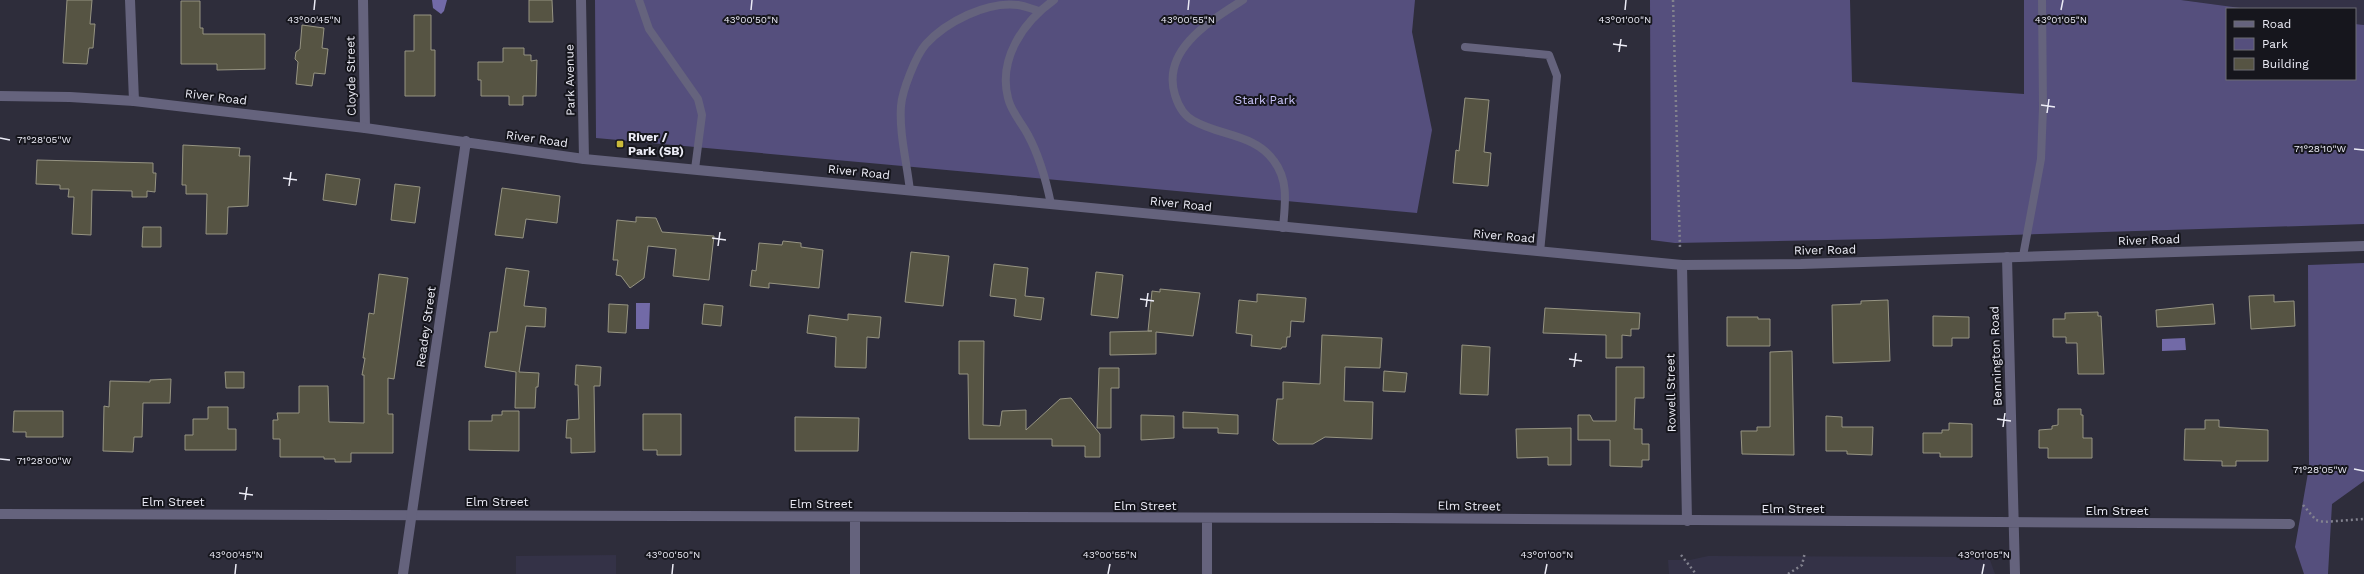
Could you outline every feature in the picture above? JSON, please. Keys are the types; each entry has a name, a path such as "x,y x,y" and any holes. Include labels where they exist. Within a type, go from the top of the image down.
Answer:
{"street":[{"path":"130,0 134,101"},
{"name":"Cloyde Street","path":"363,0 365,128"},
{"name":"Park Avenue","path":"581,0 584,159"},
{"name":"River Road","path":"0,96 70,97 134,101 365,128 584,159 1283,228 1682,265 1801,264 2008,256 2364,246"},
{"name":"Readey Street","path":"402,574 412,516 466,142"},
{"name":"Bennington Road","path":"2008,256 2015,574"},
{"name":"Rowell Street","path":"1682,265 1687,521"},
{"name":"Elm Street","path":"0,514 2290,524"},
{"path":"855,517 855,574"},
{"path":"1207,519 1207,574"}],"lane":[{"path":"639,0 650,29 698,100 702,115 696,169"},
{"path":"1051,204 1046,177 1037,153 1008,99 1005,79 1008,58 1018,38 1039,11 1054,0"},
{"path":"1243,0 1200,31 1183,46 1173,64 1171,84 1178,105 1193,121 1245,138 1274,159 1281,172 1286,188 1283,228"},
{"path":"2023,256 2041,159 2043,108 2042,0"},
{"path":"910,190 901,106 905,84 925,45 942,30 961,18 990,7 1017,5 1039,11"},
{"path":"1465,47 1549,55 1556,76 1540,252"}],"path":[{"path":"1673,0 1680,248"},
{"path":"2302,505 2316,520 2324,522 2364,519"},
{"path":"1788,574 1802,565 1805,552"},
{"path":"1680,555 1696,574"}],"shaded area":[{"path":"432,0 447,0 444,11 441,14 433,8"},
{"path":"2181,0 2364,0 2364,25 2356,24 2356,8 2241,8"},
{"path":"636,303 650,303 649,329 636,329"},
{"path":"2185,338 2186,350 2162,351 2162,339"},
{"path":"616,555 616,574 516,574 516,556"},
{"path":"1708,556 1983,557 1990,560 1995,574 1669,574 1668,560 1690,560"}],"green space":[{"name":"Stark Park","path":"595,0 1415,0 1412,32 1432,130 1417,213 596,138"},
{"path":"1650,0 1850,0 1852,82 2024,94 2024,0 2181,0 2241,8 2226,8 2226,80 2356,80 2356,24 2364,25 2364,224 1878,239 1675,243 1651,240"},
{"path":"2364,263 2364,481 2332,504 2328,574 2304,574 2295,547 2309,467 2308,265"}],"building":[{"path":"67,0 92,0 90,24 95,24 93,48 89,48 87,64 63,63"},
{"path":"529,0 552,0 553,22 529,22"},
{"path":"181,1 200,1 200,28 203,28 203,34 265,34 265,69 217,70 217,64 181,64"},
{"path":"414,15 431,15 431,50 435,50 435,96 405,96 405,51 414,51"},
{"path":"302,25 324,28 322,48 328,49 325,74 314,73 312,86 296,84 298,62 295,59 296,52 300,49"},
{"path":"503,48 524,48 524,55 531,55 531,61 537,60 536,96 523,96 523,105 509,105 509,96 481,96 481,80 478,80 478,62 503,62"},
{"path":"1465,98 1489,100 1484,152 1491,153 1488,186 1453,183 1456,150 1459,151"},
{"path":"183,145 240,148 239,156 250,156 248,206 228,207 227,234 206,234 207,194 186,194 186,185 182,185"},
{"path":"37,160 153,163 153,173 156,173 155,192 147,191 147,197 132,197 132,191 92,190 91,235 72,234 74,197 68,197 69,189 60,189 60,185 36,184"},
{"path":"326,174 360,179 356,205 323,200"},
{"path":"395,184 420,187 415,223 391,220"},
{"path":"502,188 560,196 557,223 526,219 523,238 495,235"},
{"path":"636,217 656,218 662,232 714,236 709,280 673,276 676,249 648,246 644,278 630,288 621,276 616,275 618,260 613,260 617,220 636,222"},
{"path":"143,227 161,227 161,247 142,247"},
{"path":"783,241 801,243 801,247 823,250 819,288 769,283 769,288 750,286 752,270 756,271 759,243 782,245"},
{"path":"911,252 949,256 943,306 905,302"},
{"path":"994,264 1028,268 1025,296 1044,298 1041,320 1014,316 1016,299 990,296"},
{"path":"506,268 529,271 524,306 546,308 545,327 526,326 519,372 539,373 538,387 536,387 535,408 515,408 516,372 485,367 490,332 497,332"},
{"path":"1096,272 1123,275 1118,318 1091,315"},
{"path":"379,274 408,278 394,379 388,378 388,414 393,414 393,453 351,453 351,462 335,462 335,459 324,459 324,457 280,457 280,439 273,439 273,420 278,420 277,413 299,413 299,386 328,386 329,422 364,423 364,375 362,375 365,358 363,358 369,313 374,314"},
{"path":"1160,289 1200,293 1193,336 1156,332 1156,354 1110,355 1110,332 1152,331 1148,331 1152,291 1160,292"},
{"path":"1257,294 1306,298 1304,322 1291,321 1290,337 1287,337 1286,347 1282,347 1281,349 1251,346 1252,335 1236,333 1239,300 1257,302"},
{"path":"2274,295 2274,302 2294,301 2295,326 2251,329 2249,296"},
{"path":"1888,300 1890,361 1833,363 1832,305 1861,304 1861,301"},
{"path":"609,304 628,305 626,333 608,332"},
{"path":"704,304 723,306 721,326 702,324"},
{"path":"2213,304 2215,324 2157,327 2156,310"},
{"path":"1545,308 1640,313 1639,329 1631,329 1631,336 1622,335 1622,358 1606,358 1606,335 1543,333"},
{"path":"2098,312 2098,316 2101,316 2104,374 2078,374 2077,343 2066,343 2066,337 2053,337 2053,319 2065,319 2065,313"},
{"path":"848,314 881,317 879,338 867,337 866,368 835,367 836,337 807,333 809,315 848,320"},
{"path":"1933,316 1969,317 1969,338 1952,338 1952,346 1933,346"},
{"path":"1727,317 1758,317 1758,319 1770,319 1770,346 1727,346"},
{"path":"1322,335 1382,338 1380,368 1345,367 1344,401 1373,402 1372,439 1325,437 1313,444 1278,444 1273,440 1277,399 1283,399 1283,382 1320,384"},
{"path":"959,341 984,341 983,425 1000,426 1002,411 1026,410 1026,430 1060,399 1071,398 1100,434 1100,457 1085,457 1085,446 1052,446 1052,439 969,439 968,374 959,374"},
{"path":"1462,345 1490,347 1488,395 1460,394"},
{"path":"1792,351 1794,455 1742,454 1741,431 1757,431 1757,427 1770,427 1770,352"},
{"path":"576,365 601,367 600,386 594,386 595,452 571,453 571,438 566,438 567,420 579,419 578,385 575,385"},
{"path":"1616,367 1644,367 1644,398 1635,398 1634,429 1642,429 1642,444 1649,444 1649,460 1642,460 1642,467 1610,466 1610,440 1578,440 1578,415 1590,415 1593,421 1616,421"},
{"path":"1099,368 1119,368 1119,388 1111,388 1111,428 1097,428"},
{"path":"1384,371 1407,373 1405,392 1383,391"},
{"path":"225,372 244,372 244,388 226,388"},
{"path":"171,379 170,403 143,403 142,437 134,437 133,452 103,451 104,406 109,407 110,381 150,382 150,380"},
{"path":"208,407 228,407 228,429 236,429 236,450 185,450 185,435 193,435 193,419 208,419"},
{"path":"2058,409 2081,409 2081,415 2083,415 2083,438 2092,438 2092,458 2048,458 2048,448 2039,448 2039,430 2052,429 2052,426 2058,425"},
{"path":"14,411 63,411 63,437 26,437 26,432 13,432"},
{"path":"502,411 519,411 519,451 469,450 469,421 492,421 492,415 502,415"},
{"path":"1183,412 1238,415 1238,434 1218,433 1218,428 1183,428"},
{"path":"643,414 681,414 681,455 657,455 657,450 643,450"},
{"path":"1141,415 1174,416 1174,438 1141,440"},
{"path":"1826,416 1842,417 1842,427 1873,427 1872,455 1847,454 1847,451 1826,451"},
{"path":"795,417 859,418 858,451 795,451"},
{"path":"2205,420 2219,420 2219,427 2268,430 2268,461 2236,461 2236,466 2222,466 2222,461 2184,460 2185,429 2205,429"},
{"path":"1949,423 1972,424 1972,457 1940,457 1940,453 1923,453 1923,433 1942,433 1942,430 1949,430"},
{"path":"1571,428 1571,465 1548,465 1548,457 1517,458 1516,429"}],"place":[{"name":"River / Park (SB)","path":"620,144"}]}
